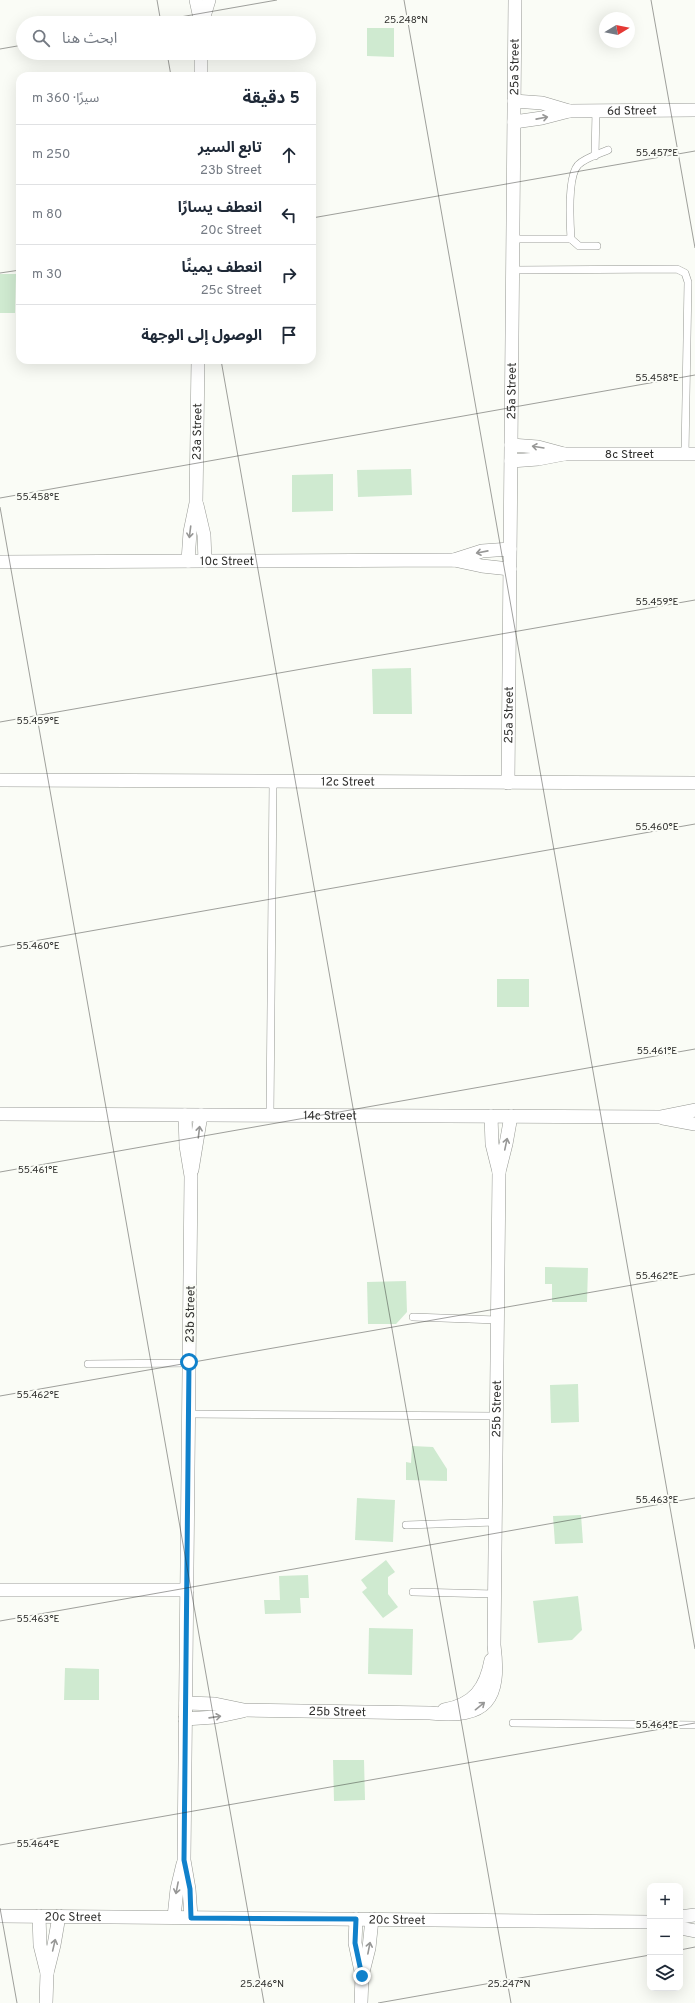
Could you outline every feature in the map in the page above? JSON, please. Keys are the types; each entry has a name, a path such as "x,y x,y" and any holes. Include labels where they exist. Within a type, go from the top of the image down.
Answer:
{"street":[{"path":"196,0 200,16"},
{"path":"204,16 209,0"},
{"name":"25a Street","path":"508,783 515,0"},
{"path":"201,60 201,72"},
{"name":"6d Street","path":"514,101 542,103 569,111"},
{"name":"6d Street","path":"514,122 542,118 569,111 695,110"},
{"name":"23a Street","path":"188,561 190,532 196,503 198,364"},
{"name":"8c Street","path":"511,445 538,446 564,454"},
{"name":"8c Street","path":"511,461 538,459 564,454 690,454"},
{"name":"23a Street","path":"196,503 204,534 205,561"},
{"name":"10c Street","path":"454,560 482,552 510,549"},
{"name":"10c Street","path":"0,562 454,560 482,566 510,569"},
{"name":"12c Street","path":"0,780 695,784"},
{"name":"14c Street","path":"660,1117 695,1110"},
{"name":"14c Street","path":"0,1114 660,1117 695,1124"},
{"name":"23b Street","path":"185,1115 186,1146 191,1176"},
{"name":"23b Street","path":"191,1918 190,1889 184,1860 191,1176 201,1115"},
{"name":"25b Street","path":"491,1116 492,1144 499,1172"},
{"name":"25b Street","path":"186,1703 215,1704 244,1710 430,1713 457,1707 474,1698 485,1682 494,1645 499,1172 506,1144 510,1116"},
{"path":"0,1590 187,1590"},
{"name":"25b Street","path":"186,1719 215,1717 244,1710"},
{"name":"23b Street","path":"174,1917 177,1888 184,1860"},
{"path":"683,1917 695,1915"},
{"name":"20c Street","path":"0,1916 647,1922"},
{"path":"39,1916 40,1945 46,1973 46,2003"},
{"path":"46,1973 54,1945 59,1916"},
{"path":"356,1919 355,1943 362,1976"},
{"path":"361,2003 362,1976 369,1948 372,1919"},
{"path":"683,1929 695,1931"}],"lane":[{"path":"596,111 596,156"},
{"path":"571,239 572,174 582,161 608,150"},
{"path":"513,239 571,239 579,246 596,246"},
{"path":"513,270 677,269 685,273 688,282 690,454"},
{"path":"270,1115 273,781"},
{"path":"413,1317 497,1320"},
{"path":"88,1364 189,1362"},
{"path":"189,1414 496,1416"},
{"path":"406,1525 495,1522"},
{"path":"413,1592 495,1594"},
{"path":"513,1724 695,1725"}],"building":[{"path":"367,28 394,28 394,57 367,56"},
{"path":"0,274 16,274 15,313 0,313"},
{"path":"411,469 412,495 358,497 357,470"},
{"path":"333,474 333,511 292,512 292,475"},
{"path":"411,668 412,714 373,714 372,669"},
{"path":"497,979 529,979 529,1007 497,1007"},
{"path":"545,1267 588,1268 587,1302 552,1302 552,1284 545,1284"},
{"path":"406,1281 407,1312 396,1324 368,1324 367,1282"},
{"path":"578,1384 579,1422 551,1423 550,1385"},
{"path":"412,1446 433,1447 447,1469 447,1481 406,1480 406,1462 411,1463"},
{"path":"357,1498 395,1500 393,1542 355,1540"},
{"path":"581,1515 583,1543 555,1544 553,1516"},
{"path":"386,1560 395,1572 388,1577 388,1594 398,1607 383,1618 362,1592 367,1588 361,1580"},
{"path":"308,1575 309,1598 300,1598 301,1613 265,1614 264,1600 280,1600 279,1576"},
{"path":"578,1596 582,1630 572,1640 538,1643 533,1601"},
{"path":"369,1628 413,1629 412,1675 368,1674"},
{"path":"65,1668 99,1669 99,1700 64,1700"},
{"path":"333,1760 364,1760 365,1800 334,1801"}],"route":[{"path":"189,1362 184,1860 190,1889 191,1918 356,1919 356,1954 362,1976"}]}
